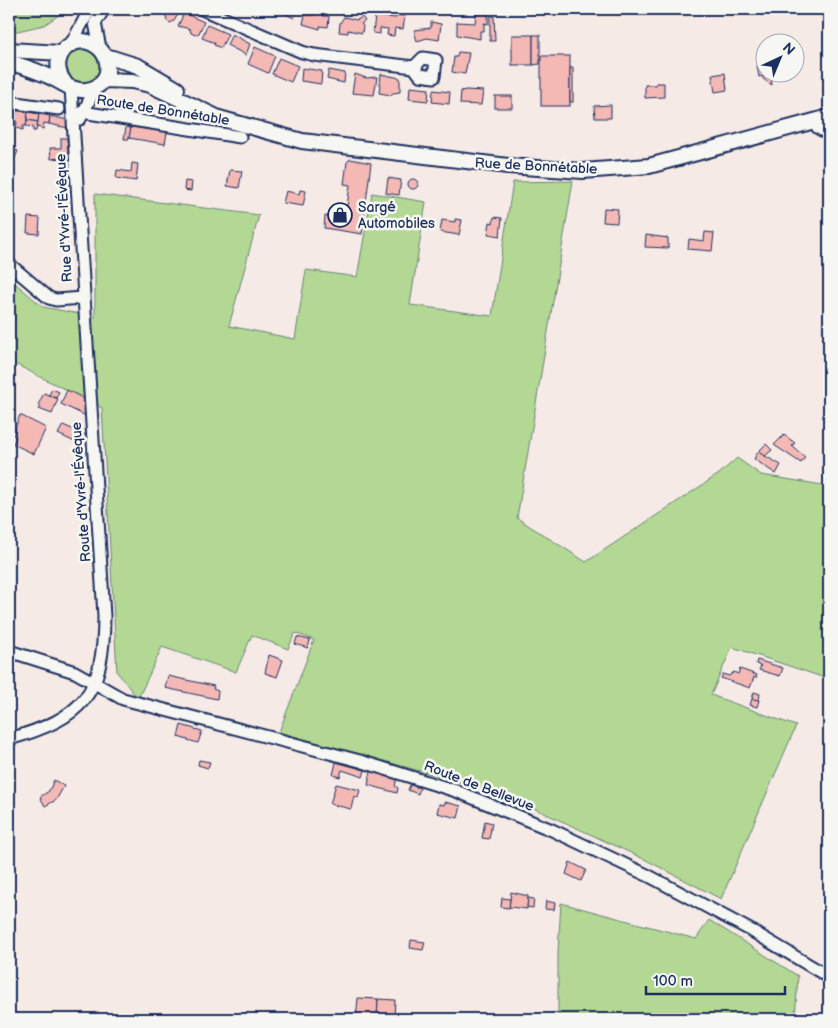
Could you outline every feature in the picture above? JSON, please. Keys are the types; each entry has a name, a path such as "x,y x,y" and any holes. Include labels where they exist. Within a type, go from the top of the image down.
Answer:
{"main road":[{"path":"9,50 66,49 83,41 103,52 138,66 239,122"},
{"path":"66,49 58,66 68,86"},
{"path":"100,84 108,64 103,52"},
{"path":"9,64 29,68 83,91 100,84 132,81 150,86 219,118 239,122"},
{"name":"Rue de Bonnétable","path":"239,122 271,133 311,142 508,166 583,171 648,166 829,118"}],"street":[{"path":"66,49 90,9"},
{"path":"103,52 95,23 104,9"},
{"path":"202,9 302,52 414,67"},
{"path":"75,137 82,112 100,84"},
{"path":"68,86 75,137"},
{"path":"9,102 59,109"},
{"name":"Route de Bonnétable","path":"82,112 240,137"},
{"path":"815,123 818,128 829,134"},
{"name":"Rue d'Yvré-l'Évêque","path":"75,137 83,298"},
{"path":"9,264 49,298 56,300 83,298"},
{"name":"Route d'Yvré-l'Évêque","path":"9,739 40,730 65,718 83,702 95,683 102,658 104,616 83,298"},
{"name":"Route de Bellevue","path":"9,651 75,672 123,699 360,761 456,791 552,830 673,888 752,931 829,977"}],"green space":[{"path":"9,9 68,9 44,25 9,33"},
{"path":"68,9 110,9 105,13"},
{"path":"80,45 99,53 102,73 86,86 67,80 63,63 66,56"},
{"path":"573,181 517,518 586,562 719,474 737,458 761,475 829,486 829,669 825,678 732,647 711,695 796,726 721,899 646,860 503,794 279,732 314,640 295,633 288,649 252,635 236,672 162,647 138,699 117,672 102,408 11,362 9,366 9,278 43,307 95,317 95,194 259,215 229,326 295,339 306,270 357,277 372,193 426,202 410,305 492,316 513,182"},
{"path":"561,903 696,939 709,920 798,976 795,1019 558,1019 558,952"}],"building":[{"path":"162,9 179,9 180,11 174,21 170,23 166,20 167,17 160,12"},
{"path":"275,9 298,9 294,18"},
{"path":"315,10 323,11 323,16 329,16 328,27 320,26 320,29 303,24 305,15 315,15"},
{"path":"184,13 204,22 199,33 195,35 191,33 190,29 178,26"},
{"path":"476,13 488,13 488,24 484,23 484,31 480,31 480,39 457,35 457,22 475,23"},
{"path":"396,15 405,16 403,29 395,28 394,36 387,35 388,29 380,28 380,34 373,33 375,16 396,18"},
{"path":"490,16 494,16 495,41 490,41"},
{"path":"344,17 357,20 362,17 365,21 361,24 363,26 362,33 348,30 348,33 339,32 340,23"},
{"path":"431,22 441,24 439,40 427,38 417,41 414,30 431,28"},
{"path":"207,25 228,34 221,48 214,45 215,43 202,38"},
{"path":"232,34 250,44 246,55 227,45"},
{"path":"512,35 533,35 533,65 512,65"},
{"path":"533,35 540,35 540,64 533,65"},
{"path":"255,47 275,56 268,73 248,64"},
{"path":"458,52 469,53 465,74 452,72 454,57 457,57"},
{"path":"541,56 570,56 570,106 541,106"},
{"path":"279,58 298,66 291,82 272,74"},
{"path":"302,68 322,71 321,84 301,81"},
{"path":"570,68 573,68 573,102 570,102"},
{"path":"329,70 345,73 344,83 327,79"},
{"path":"725,73 727,90 715,92 712,75"},
{"path":"355,74 366,78 377,77 374,95 352,93"},
{"path":"381,74 400,78 400,92 391,95 379,93"},
{"path":"656,83 664,83 664,97 645,98 645,85 656,85"},
{"path":"410,87 429,89 428,101 409,99"},
{"path":"433,90 450,92 449,104 432,102"},
{"path":"461,91 483,91 481,105 460,104"},
{"path":"495,96 512,96 512,108 495,108"},
{"path":"611,105 611,118 595,118 594,106"},
{"path":"9,110 28,112 26,126 23,126 23,130 16,128 17,122 9,120"},
{"path":"28,112 39,114 38,122 27,120"},
{"path":"39,114 50,116 49,124 44,123 43,129 37,127"},
{"path":"50,116 68,120 68,128 49,124"},
{"path":"27,120 38,122 36,131 33,131 33,127 26,126"},
{"path":"126,127 131,128 129,139 124,139"},
{"path":"131,127 167,132 165,144 129,138"},
{"path":"61,138 67,138 69,157 51,159 50,148 61,148"},
{"path":"10,148 18,151 15,158 9,155"},
{"path":"350,159 371,163 362,234 324,228 325,216 347,221 348,213 346,213 350,185 344,184 347,162"},
{"path":"132,163 138,164 136,181 116,178 117,170 131,172"},
{"path":"230,170 242,171 239,188 227,186"},
{"path":"388,178 401,180 399,195 386,193"},
{"path":"411,179 415,179 418,184 417,188 411,189 408,186 408,182"},
{"path":"185,181 192,182 191,191 184,190"},
{"path":"300,190 306,191 303,206 283,203 286,191 299,194"},
{"path":"604,208 618,209 617,223 603,222"},
{"path":"28,217 40,218 39,234 27,233"},
{"path":"494,217 502,218 500,236 488,234 490,222 493,223"},
{"path":"455,219 462,220 459,235 440,232 442,220 455,222"},
{"path":"705,232 714,233 712,251 688,249 689,239 704,241"},
{"path":"646,235 668,238 668,248 645,247"},
{"path":"52,389 59,392 56,398 49,395"},
{"path":"67,390 87,400 88,417 61,404"},
{"path":"44,393 58,399 52,414 39,409 41,406 38,405"},
{"path":"20,415 46,428 34,454 13,444 16,437 13,435"},
{"path":"63,425 88,436 83,446 58,434"},
{"path":"784,435 795,443 792,446 805,457 801,463 774,445"},
{"path":"766,444 772,450 765,456 758,452"},
{"path":"758,452 781,465 776,474 754,459"},
{"path":"297,637 310,640 308,648 295,644"},
{"path":"269,655 283,660 277,677 265,673"},
{"path":"757,660 783,668 780,676 759,670 761,666 756,664"},
{"path":"740,669 757,675 756,678 754,677 750,688 721,678 723,674 729,676 734,672 738,674"},
{"path":"168,676 214,686 213,689 218,691 217,699 165,688"},
{"path":"754,692 760,694 759,700 752,699"},
{"path":"752,699 759,700 757,707 750,705"},
{"path":"181,725 202,731 198,743 178,737"},
{"path":"199,760 210,762 208,768 198,765"},
{"path":"336,762 365,770 363,777 342,770 340,777 333,775"},
{"path":"371,771 397,778 395,786 398,788 397,793 368,785"},
{"path":"54,780 64,786 56,800 45,806 40,797 49,791"},
{"path":"336,784 360,790 358,798 354,796 351,809 330,804"},
{"path":"410,785 420,788 418,794 408,790"},
{"path":"445,802 461,806 458,818 437,813 439,804 444,805"},
{"path":"485,821 492,823 489,839 482,838"},
{"path":"570,862 586,870 581,881 566,874"},
{"path":"511,892 528,896 527,909 509,907"},
{"path":"502,898 510,899 509,908 501,907"},
{"path":"528,898 534,899 533,908 527,907"},
{"path":"546,901 555,903 554,910 545,909"},
{"path":"411,940 425,942 423,950 410,948"},
{"path":"358,998 378,999 377,1019 356,1019"},
{"path":"378,999 395,1000 394,1019 377,1019"}],"place":[{"name":"Sargé Automobiles","path":"340,215"}]}
